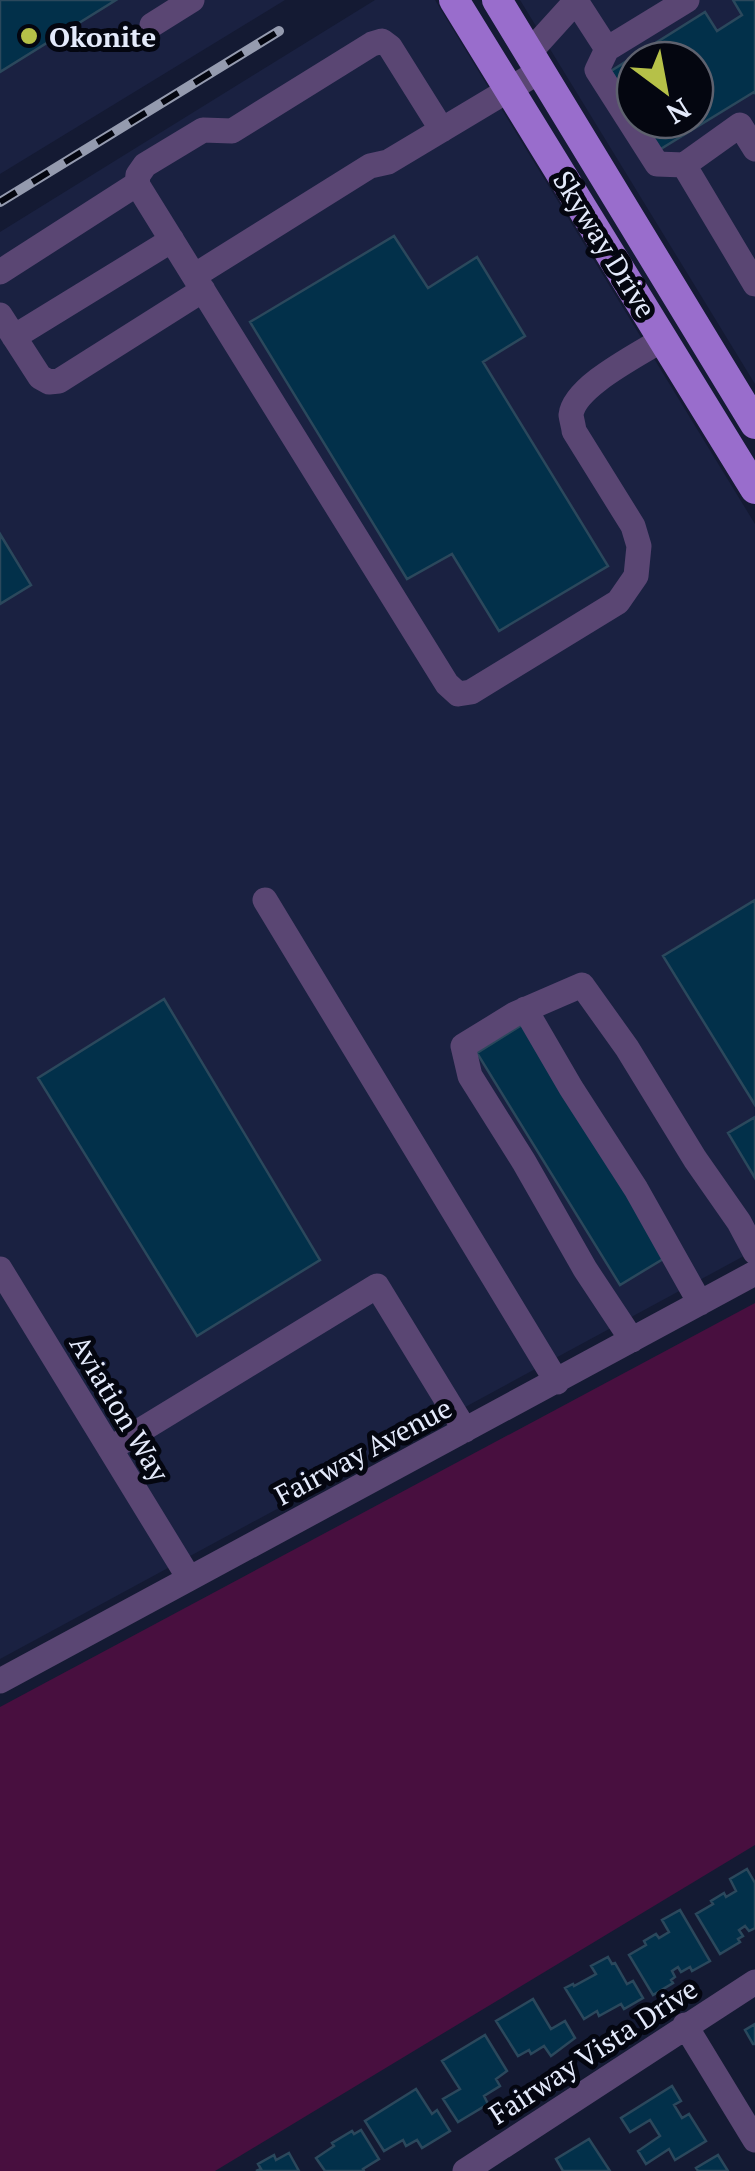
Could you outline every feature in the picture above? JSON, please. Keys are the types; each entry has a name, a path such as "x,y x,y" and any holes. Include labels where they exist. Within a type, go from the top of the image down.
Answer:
{"main road":[{"name":"Skyway Drive","path":"454,0 755,489"},
{"name":"Skyway Drive","path":"496,0 755,424"}],"street":[{"path":"172,240 7,326 40,377 49,382 59,380 370,166 388,162 510,90 576,0 607,49"},
{"path":"686,0 607,49 597,70 657,164 684,165 740,125 755,149"},
{"path":"152,26 185,2"},
{"path":"442,130 390,46 382,42 372,44 232,131 204,130 145,165 137,184 447,684 458,694 471,692 618,602 636,576 638,546 632,526 574,430 571,416 587,388 663,339"},
{"path":"684,165 755,284"},
{"path":"0,272 137,184"},
{"path":"266,900 557,1381"},
{"path":"632,1340 470,1076 463,1046 526,1009 582,985 627,1048 755,1252"},
{"path":"526,1009 700,1303"},
{"name":"Aviation Way","path":"0,1269 190,1578"},
{"name":"Fairway Avenue","path":"0,1681 755,1273"},
{"path":"110,1449 378,1286 465,1430"},
{"name":"Fairway Vista Drive","path":"481,2167 755,1982"},
{"path":"685,2026 755,2140"}],"shaded area":[{"path":"0,0 285,0 0,174"},
{"path":"375,0 435,0 755,524 755,1250 0,1659 0,232"},
{"path":"520,0 755,0 755,384"},
{"path":"755,1303 755,1845 215,2171 0,2171 0,1707"}],"building":[{"name":"Okonite","path":"0,0 116,0 0,72"},
{"path":"733,0 755,0 755,94 715,116 715,40 660,40 705,12 717,31 742,15"},
{"path":"653,140 675,140 659,150"},
{"path":"394,236 428,288 477,257 525,336 483,362 608,566 499,631 452,554 407,579 250,322"},
{"path":"0,534 31,585 0,604"},
{"path":"755,900 755,1105 663,956"},
{"path":"164,999 320,1260 197,1336 38,1078"},
{"path":"525,1023 668,1256 620,1285 477,1053"},
{"path":"755,1117 755,1178 728,1133"},
{"path":"747,1869 755,1883 755,1928 749,1931 745,1926 739,1930 743,1936 738,1939 740,1942 720,1954 696,1914 724,1893 726,1897 736,1891 730,1879"},
{"path":"680,1910 710,1961 692,1971 690,1967 681,1972 678,1967 672,1971 673,1983 653,1995 629,1955 656,1934 659,1938 669,1932 662,1920"},
{"path":"608,1957 627,1984 633,1981 643,1998 624,2009 621,2004 584,2019 565,1988 596,1974 591,1966"},
{"path":"533,1999 551,2029 565,2021 575,2038 551,2056 544,2046 518,2056 496,2021"},
{"path":"755,2024 755,2044 753,2044 745,2030"},
{"path":"485,2035 507,2071 496,2079 500,2086 484,2096 488,2104 458,2122 443,2099 460,2089 442,2061"},
{"path":"672,2086 681,2101 674,2105 682,2118 689,2114 706,2141 675,2160 669,2149 646,2164 638,2151 660,2136 650,2120 630,2132 621,2118"},
{"path":"416,2089 432,2114 437,2110 450,2131 422,2148 417,2140 406,2146 403,2140 384,2151 365,2121"},
{"path":"361,2130 379,2159 364,2171 325,2171 316,2158 334,2146 332,2143"},
{"path":"589,2139 610,2171 563,2171 556,2159"},
{"path":"289,2153 299,2171 256,2171 261,2169 258,2164 274,2155 276,2160"},
{"path":"718,2155 728,2171 698,2171 696,2168"}],"railway":[{"path":"0,202 279,31"}],"place":[{"name":"Okonite","path":"29,36"}]}
